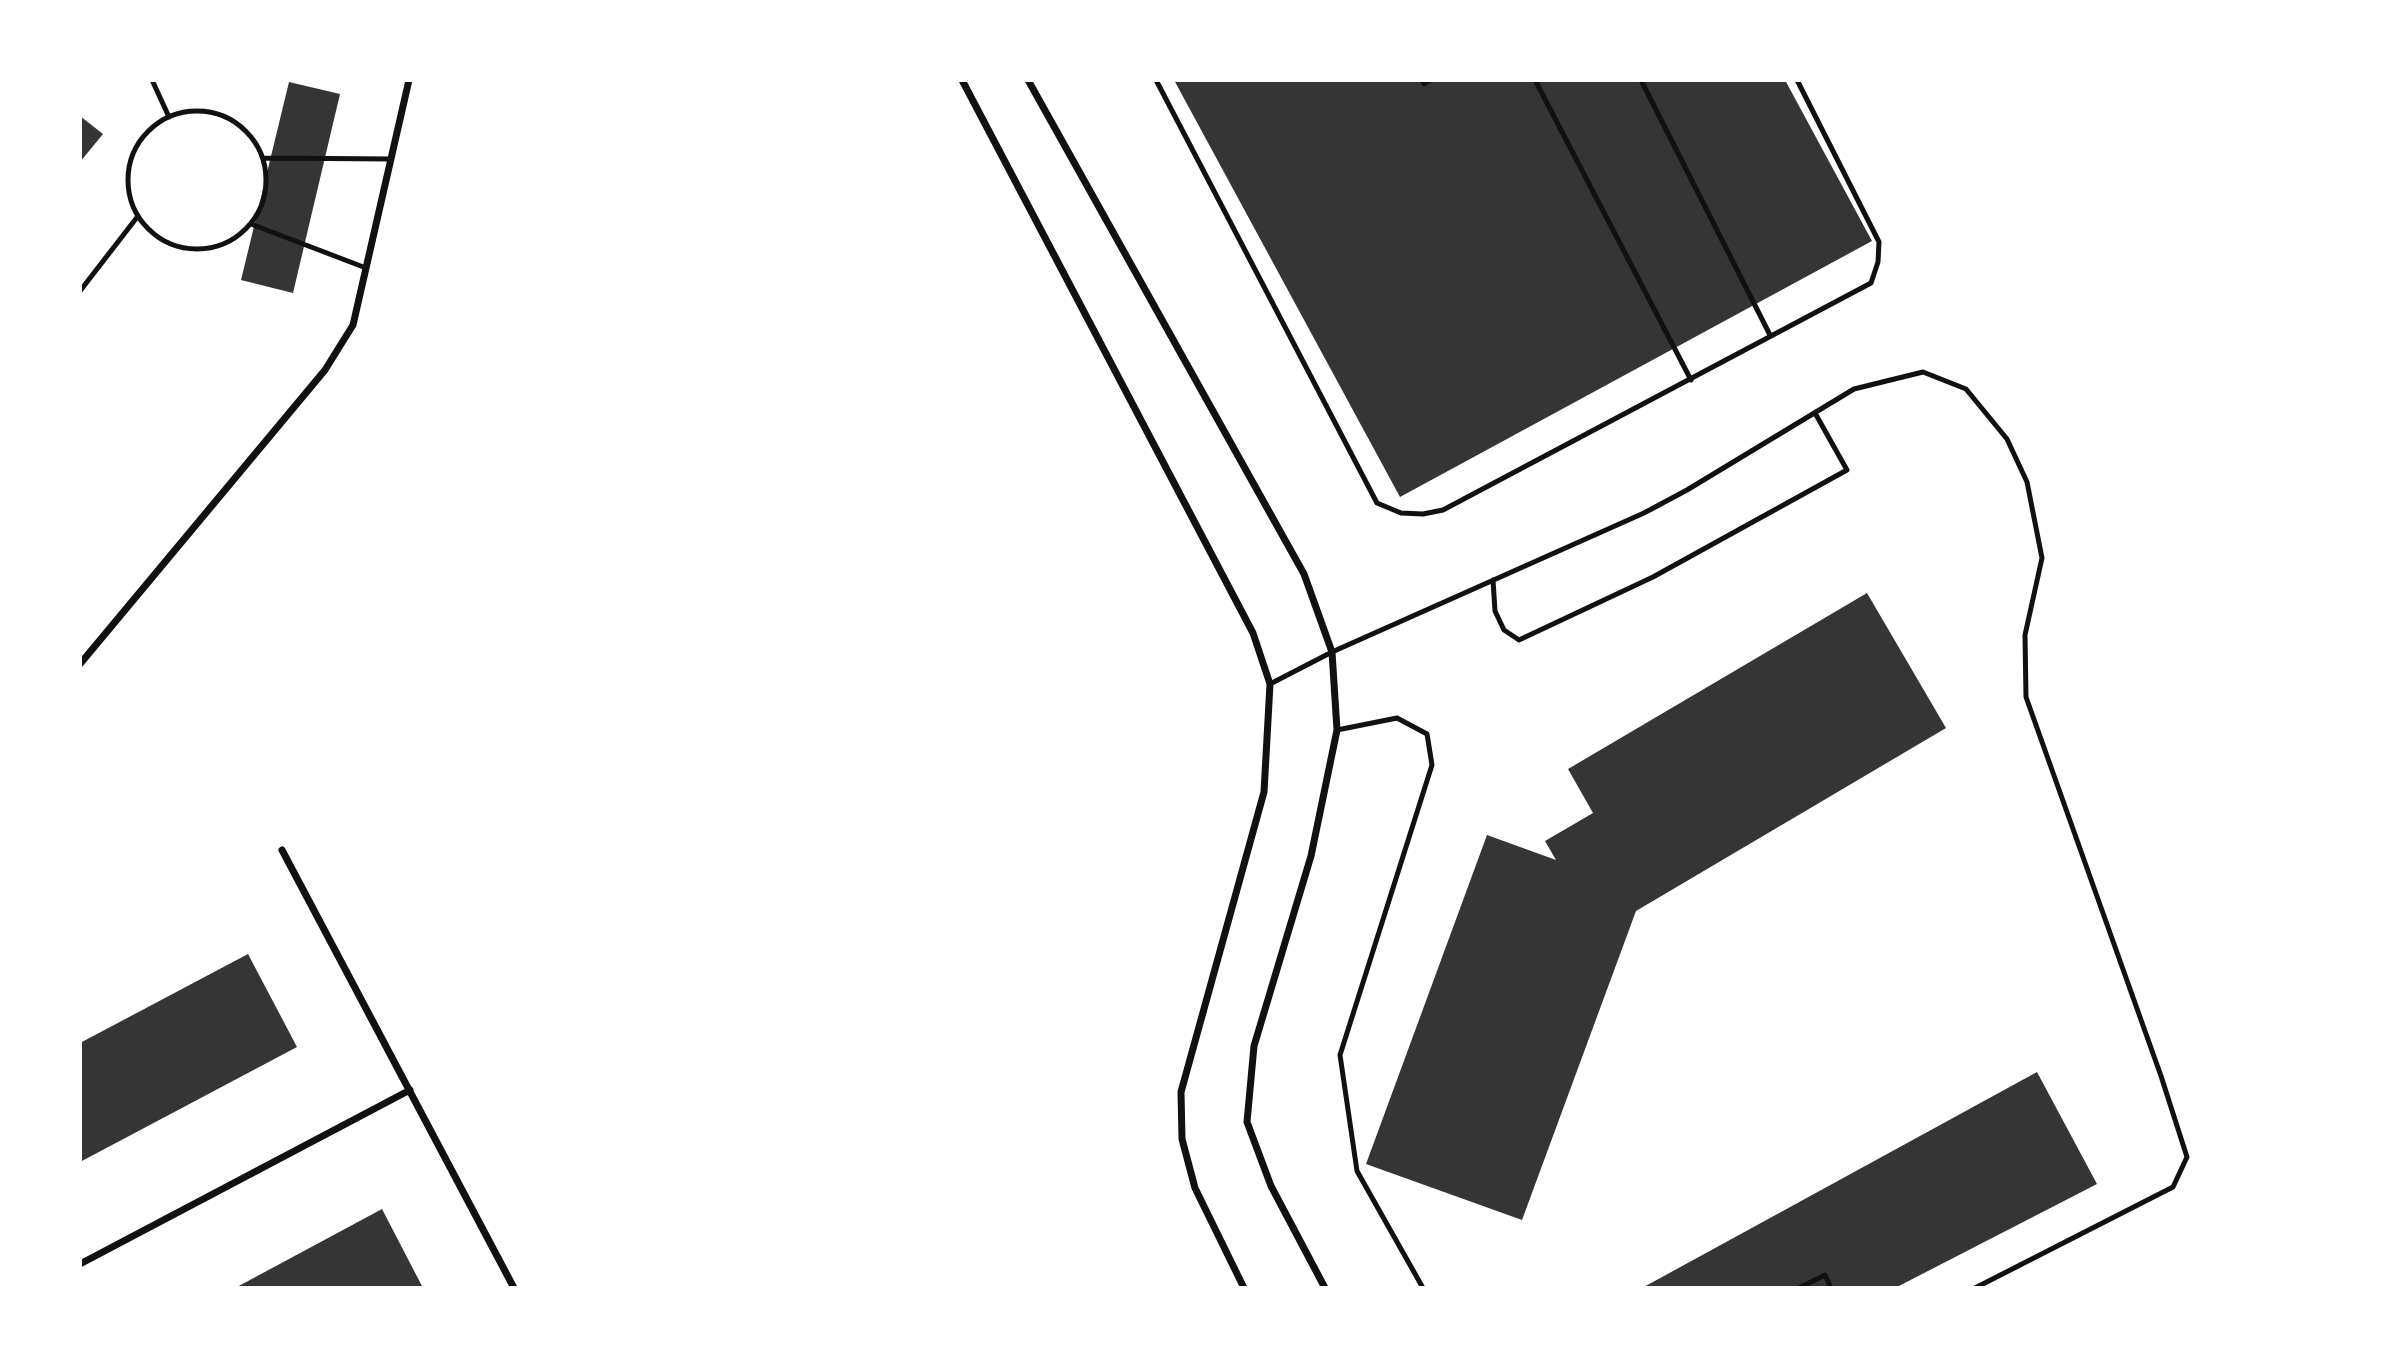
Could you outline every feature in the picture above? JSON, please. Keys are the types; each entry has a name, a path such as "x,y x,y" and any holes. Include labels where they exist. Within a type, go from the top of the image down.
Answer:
{"street":[{"path":"80,664 325,370 353,324 409,80"},
{"path":"962,80 1252,633 1270,684 1264,792 1181,1092 1182,1139 1195,1188 1244,1287"},
{"path":"1028,80 1304,574 1332,652 1337,730 1311,856 1255,1046 1247,1122 1270,1186 1325,1287"},
{"path":"282,850 512,1287"},
{"path":"80,1264 410,1090"}],"lane":[{"path":"152,80 169,117"},
{"path":"1156,80 1377,503 1401,513 1423,514 1443,510 1871,283 1878,262 1879,242 1797,80"},
{"path":"1422,80 1424,84 1430,80"},
{"path":"1535,80 1691,380"},
{"path":"1641,80 1770,335"},
{"path":"191,111 214,112 236,121 253,138 264,158 267,181 262,204 251,224 234,238 214,247 191,249 169,243 150,231 138,216 129,192 129,170 136,149 150,130 169,117 191,111"},
{"path":"264,158 391,159"},
{"path":"80,291 138,216"},
{"path":"251,224 366,268"},
{"path":"1270,684 1332,652 1644,513 1688,490 1854,389 1923,373 1966,388 2007,439 2027,482 2042,558 2025,635 2026,697 2161,1076 2187,1157 2173,1187 1975,1287"},
{"path":"1493,580 1495,611 1504,630 1519,640 1653,577 1847,470 1815,413"},
{"path":"1337,730 1397,718 1427,734 1432,765 1340,1055 1357,1171 1423,1287"},
{"path":"1800,1287 1825,1275 1831,1287"}],"building":[{"path":"1174,80 1785,80 1872,241 1400,497"},
{"path":"289,82 340,94 293,293 241,280"},
{"path":"80,116 103,134 80,162"},
{"path":"1867,593 1946,728 1636,911 1522,1220 1366,1164 1487,835 1556,860 1545,841 1593,813 1568,769"},
{"path":"248,954 297,1047 80,1162 80,1043"},
{"path":"2037,1072 2097,1184 1895,1288 1642,1288"},
{"path":"382,1209 423,1288 235,1288"}]}
